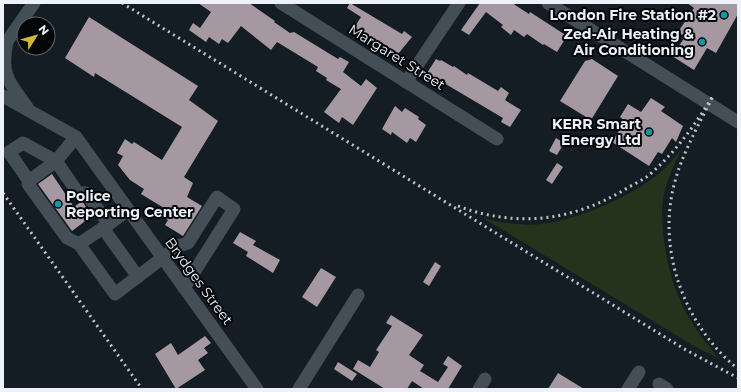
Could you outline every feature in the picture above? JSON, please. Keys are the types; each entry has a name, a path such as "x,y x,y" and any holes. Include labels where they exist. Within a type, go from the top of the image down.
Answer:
{"street":[{"path":"30,112 7,78 4,65 5,44 34,3"},
{"name":"Margaret Street","path":"281,3 497,139"},
{"path":"406,82 459,3"},
{"path":"548,3 738,121"},
{"name":"Brydges Street","path":"3,96 76,137 257,389"},
{"path":"29,181 56,161 76,137"},
{"path":"138,276 86,193 78,193 56,161 23,143 9,152 29,181 28,184 67,238 79,244 115,294 178,246 188,243 217,197 234,209 184,288"},
{"path":"79,244 128,210"},
{"path":"299,389 358,295"},
{"path":"628,389 639,372"}],"green space":[{"path":"682,149 669,178 664,194 662,224 666,253 673,282 684,309 697,331 718,358 694,346 483,218 512,224 534,225 555,222 586,213 617,200 656,176"}],"building":[{"path":"198,3 249,3 290,33 294,32 338,59 340,57 349,62 343,72 361,86 366,79 377,88 353,125 342,117 339,123 324,112 341,89 326,80 327,78 316,71 318,67 277,42 271,50 241,26 228,43 222,39 219,44 209,37 206,42 189,30 193,23 200,28 211,12"},
{"path":"350,3 402,34 404,31 412,37 398,54 387,46 354,28 361,17 347,8"},
{"path":"480,3 512,3 529,14 530,12 567,36 557,52 544,44 543,45 527,34 524,37 514,30 511,35 501,27 503,25 486,12 469,35 461,30"},
{"path":"687,3 738,3 738,14 716,53 707,48 694,70 672,56 685,37 678,32 694,8"},
{"path":"89,17 198,86 189,100 218,121 184,177 193,183 187,197 202,206 183,236 165,225 168,220 161,216 164,208 141,194 144,189 130,180 118,165 123,156 117,153 125,139 132,144 134,142 162,160 182,127 95,73 94,77 65,58"},
{"path":"436,59 441,60 453,67 454,66 467,75 468,73 498,91 501,87 509,93 505,100 521,110 510,127 501,122 503,118 427,73"},
{"path":"592,59 618,76 591,120 560,101 585,61"},
{"name":"KERR Smart Energy Ltd","path":"651,98 665,107 661,111 683,126 676,142 672,138 662,154 658,152 649,166 612,142 625,121 620,117 628,104 641,112"},
{"path":"395,106 402,112 405,108 419,117 418,119 426,125 416,142 410,138 407,143 392,132 391,135 382,129"},
{"path":"556,138 564,143 557,155 549,151"},
{"path":"557,163 563,167 552,184 546,180"},
{"name":"Police Reporting Center","path":"52,174 74,207 82,201 92,216 72,231 38,184"},
{"path":"240,232 256,241 253,245 280,260 273,273 246,256 248,252 233,243"},
{"path":"435,262 441,266 429,286 423,282"},
{"path":"321,268 336,277 317,307 302,297"},
{"path":"391,315 423,335 409,355 424,365 420,371 438,382 448,367 443,364 448,356 462,366 448,389 424,389 412,381 407,389 385,389 353,369 358,360 370,367 379,352 376,350 392,326 386,323"},
{"path":"205,336 211,343 204,348 208,353 198,360 205,370 176,389 155,354 171,343 178,355"},
{"path":"338,362 357,374 352,381 334,369"},
{"path":"558,373 584,389 548,389"}],"railway":[{"path":"122,3 686,350 738,378"},
{"path":"458,206 480,213 522,219 543,218 584,209 624,190 648,176 667,158 684,138 713,96 691,139 677,173 670,210 669,236 673,261 680,286 690,310 703,332 719,351 738,369"},
{"path":"3,193 142,389"}],"place":[{"name":"London Fire Station #2","path":"724,15"},
{"name":"Zed-Air Heating & Air Conditioning","path":"702,42"},
{"name":"KERR Smart Energy Ltd","path":"649,132"},
{"name":"Police Reporting Center","path":"58,204"}]}
